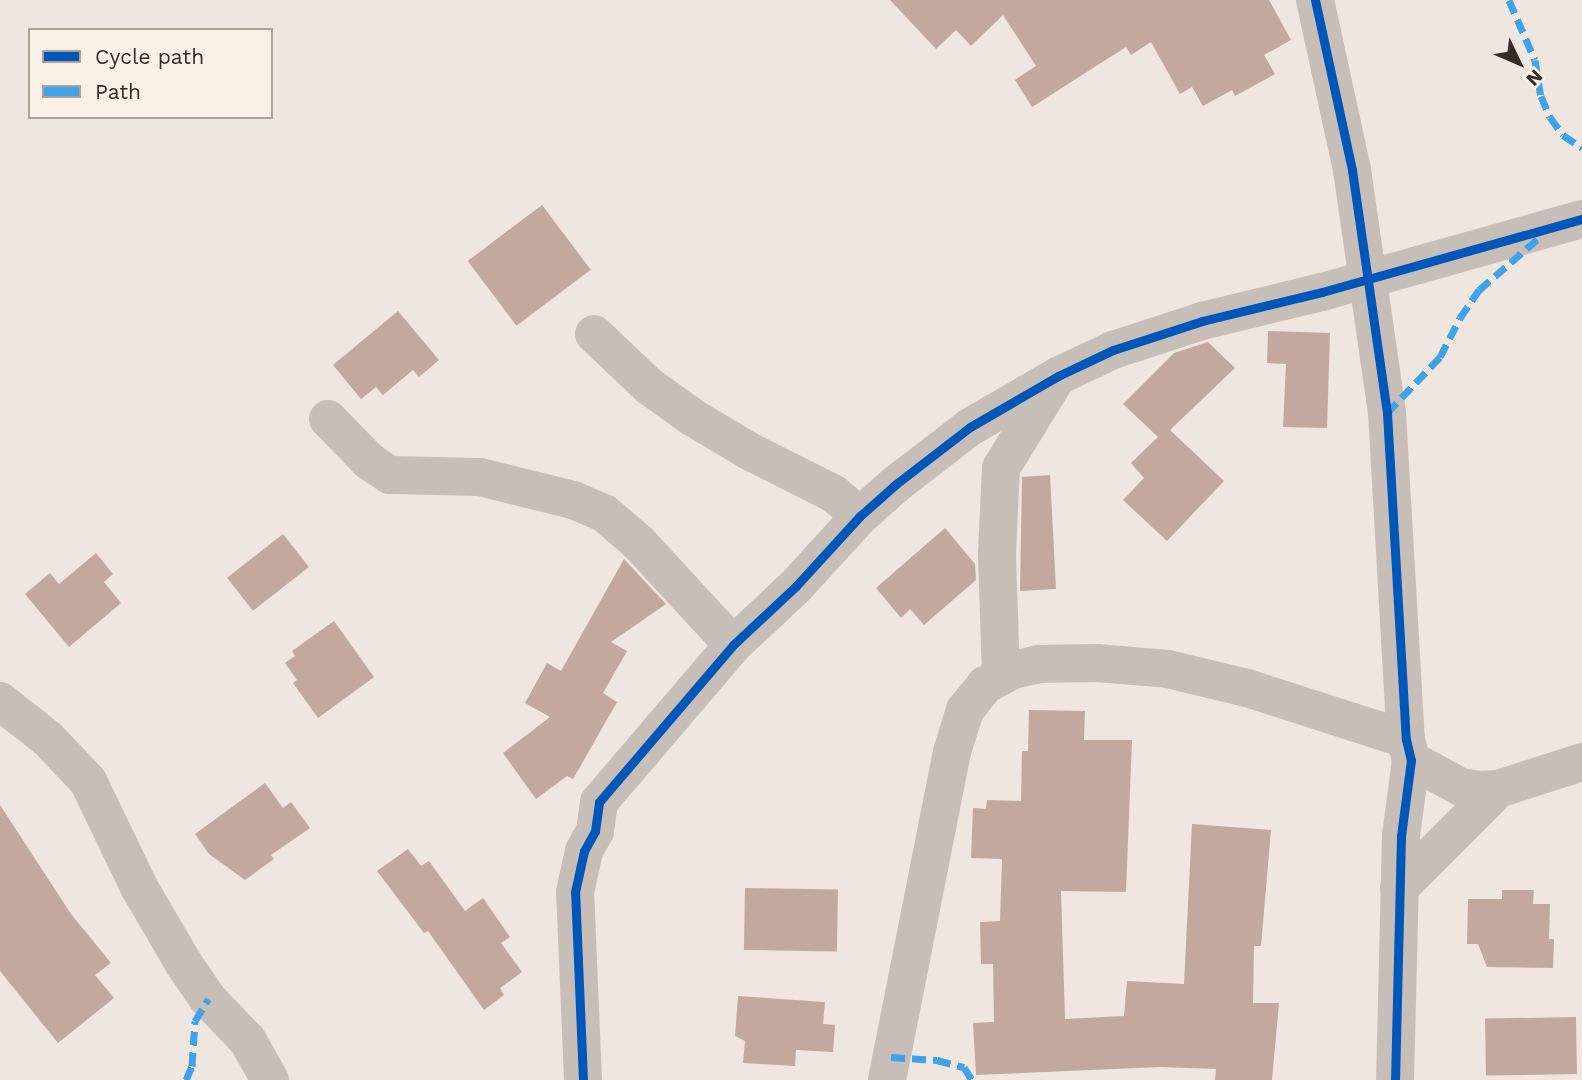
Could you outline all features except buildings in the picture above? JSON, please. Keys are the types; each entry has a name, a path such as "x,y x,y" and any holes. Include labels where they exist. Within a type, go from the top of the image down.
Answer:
{"street":[{"path":"1315,0 1352,170 1387,413 1409,750 1401,835 1395,1080"},
{"path":"584,1079 575,892 584,850 595,831 599,802 733,645 796,586 860,516 896,484 970,427 1058,376 1114,350 1202,321 1366,280 1582,219"},
{"path":"594,334 649,386 692,417 750,451 834,494 860,516"},
{"path":"1001,676 997,553 1001,468 1058,376"},
{"path":"328,419 379,470 390,475 490,478 573,500 604,513 638,542 733,645"},
{"path":"887,1080 952,752 965,710 974,696 985,685 1013,670 1050,664 1097,663 1168,669 1247,688 1409,750 1461,787 1498,789 1582,762"},
{"path":"0,701 48,739 88,781 139,887 184,964 208,999 248,1041 270,1080"},
{"path":"1399,888 1498,789"}],"marked path":[{"path":"1509,0 1535,60 1541,96 1550,117 1563,135 1582,148"},
{"path":"1387,413 1440,357 1460,318 1479,290 1542,235"},
{"path":"186,1080 192,1066 195,1021 208,999"},
{"path":"891,1057 937,1060 964,1067 972,1080"}],"cycle path":[{"path":"1315,0 1352,170 1387,413 1406,739 1411,760 1401,836 1395,1080"},
{"path":"583,1080 575,892 584,851 595,831 599,802 733,645 796,586 860,516 896,484 970,427 1058,376 1113,350 1202,321 1322,292 1582,219"}]}
